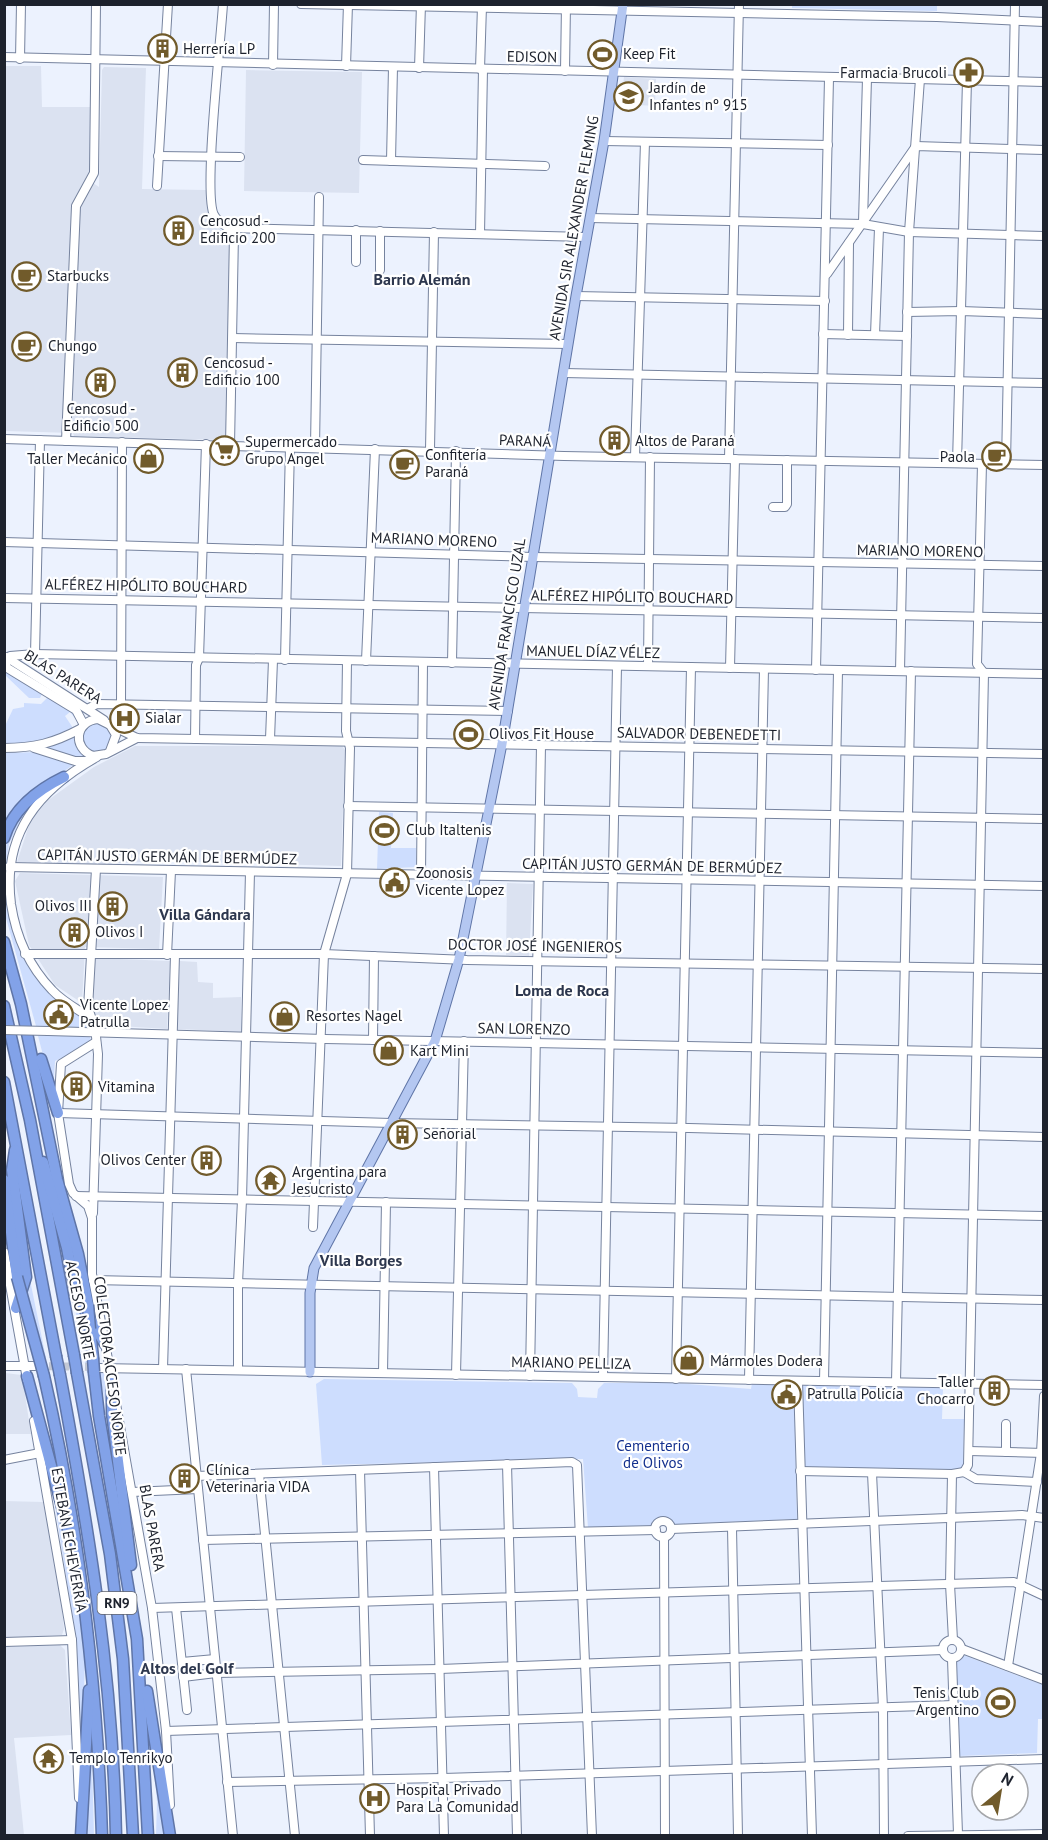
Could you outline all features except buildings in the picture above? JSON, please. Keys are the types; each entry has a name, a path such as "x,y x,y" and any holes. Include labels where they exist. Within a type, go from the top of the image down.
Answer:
{"highway":[{"path":"4,838 9,826 24,805 45,788 64,777"},
{"name":"COLECTORA ACCESO NORTE","path":"4,942 43,1098 57,1179 78,1254 88,1305 99,1416 137,1639 148,1836"},
{"path":"17,988 26,1006 58,1113"},
{"name":"ACCESO NORTE","path":"4,1006 30,1120 110,1554 123,1659 133,1836"},
{"name":"ACCESO NORTE","path":"4,1082 87,1522 105,1642 113,1736 116,1836"},
{"path":"30,1120 53,1192 76,1295 105,1344"},
{"path":"16,1141 12,1170 26,1277 16,1308"},
{"path":"4,1180 11,1279 44,1376 68,1493 84,1597 98,1732 102,1836"},
{"path":"26,1371 37,1406 84,1597"},
{"path":"112,1383 112,1413 134,1589 137,1639 170,1836"},
{"path":"81,1836 90,1645"}],"main road":[{"name":"AVENIDA SIR ALEXANDER FLEMING","path":"550,455 604,141 623,8"},
{"name":"AVENIDA FRANCISCO UZAL","path":"310,1372 311,1284 315,1264 435,1041 459,958 508,711 550,455"}],"street":[{"path":"20,59 21,4"},
{"path":"66,441 76,206 94,173 96,4"},
{"path":"157,186 168,4"},
{"path":"223,4 212,158 213,214 220,223 230,228 586,237"},
{"path":"273,65 274,4"},
{"path":"302,4 623,8 738,15 937,17 1044,22"},
{"path":"730,668 732,299 739,4"},
{"path":"1006,464 1015,4"},
{"path":"346,66 348,5"},
{"path":"419,68 421,6"},
{"path":"480,234 482,7"},
{"path":"565,71 566,8"},
{"name":"EDISON","path":"4,57 95,61 737,73 829,78 1044,82"},
{"name":"EDISON","path":"4,62 17,62 20,59"},
{"path":"391,161 393,67"},
{"path":"816,670 829,78"},
{"path":"863,224 867,78"},
{"path":"900,671 909,232 920,79"},
{"path":"957,463 967,80"},
{"path":"604,141 828,145"},
{"path":"635,457 645,142"},
{"path":"826,275 916,146"},
{"path":"916,146 1044,150"},
{"path":"158,156 240,157"},
{"path":"363,160 545,166"},
{"path":"315,447 319,197"},
{"path":"590,218 863,224 909,232 1044,236"},
{"path":"230,228 234,234 230,445"},
{"path":"875,335 879,228"},
{"path":"356,230 356,262"},
{"path":"380,231 380,270"},
{"path":"430,450 434,232"},
{"path":"848,334 849,243"},
{"path":"576,296 825,301"},
{"path":"907,312 1044,314"},
{"path":"823,334 906,336"},
{"path":"233,338 568,344"},
{"path":"564,374 1044,382"},
{"name":"PARANÁ","path":"4,439 550,455 1044,465"},
{"path":"34,654 40,440"},
{"path":"121,705 122,442"},
{"path":"195,739 195,665 199,658 206,444"},
{"path":"285,660 290,447"},
{"path":"366,661 375,449"},
{"path":"452,663 456,451"},
{"path":"648,666 650,457"},
{"path":"773,507 785,507 787,504 787,460"},
{"path":"964,1472 968,1465 969,1451 976,1135 984,673 977,664 982,464"},
{"name":"MARIANO MORENO","path":"4,542 533,557 1044,566"},
{"name":"ALFÉREZ HIPÓLITO BOUCHARD","path":"4,598 1044,618"},
{"name":"MANUEL DÍAZ VÉLEZ","path":"5,662 15,655 34,654 1044,674"},
{"path":"270,739 273,660"},
{"path":"314,1227 324,954 347,874 347,661"},
{"name":"BLAS PARERA","path":"5,662 89,708 108,723"},
{"name":"BLAS PARERA","path":"5,662 76,710 82,727"},
{"path":"421,875 423,662"},
{"path":"603,1377 617,666"},
{"path":"676,1378 691,667"},
{"path":"749,1380 764,669"},
{"path":"824,1381 838,671"},
{"path":"896,1382 910,671"},
{"path":"89,708 98,704 508,711"},
{"path":"4,748 33,748 54,742 94,719 108,723 116,741 110,752 64,777 38,802 24,823 9,867 13,915 25,954 52,990 89,1017"},
{"name":"SALVADOR DEBENEDETTI","path":"108,723 137,738 1044,754"},
{"path":"82,727 78,737 82,750 94,759"},
{"name":"SALVADOR DEBENEDETTI","path":"110,752 137,738"},
{"path":"530,1376 541,745"},
{"path":"33,748 75,761 94,759"},
{"path":"348,806 1044,819"},
{"name":"CAPITÁN JUSTO GERMÁN DE BERMÚDEZ","path":"9,867 1044,886"},
{"path":"92,1218 88,1206 76,1196 69,1184 58,1113 61,1064 96,1038 89,1017 96,869"},
{"path":"163,1369 173,1035 171,870"},
{"path":"238,1370 238,1283 243,1200 250,872"},
{"name":"DOCTOR JOSÉ INGENIEROS","path":"25,954 248,956 324,954 536,961 1044,969"},
{"path":"373,1040 374,956"},
{"name":"SAN LORENZO","path":"4,1030 48,1031 96,1038 173,1035 246,1036 1044,1053"},
{"name":"BLAS PARERA","path":"96,1038 97,1114 92,1218 93,1280 152,1608 166,1731 170,1836"},
{"path":"456,1375 464,1041"},
{"path":"58,1113 392,1124 682,1127 829,1133 1044,1137"},
{"path":"76,1196 1044,1216"},
{"path":"383,1373 386,1202"},
{"name":"ESTEBAN ECHEVERRÍA","path":"4,1252 11,1279 72,1640 81,1836"},
{"path":"93,1280 1044,1300"},
{"path":"4,1366 26,1371 35,1366"},
{"name":"MARIANO PELLIZA","path":"95,1366 1044,1385"},
{"path":"186,1369 233,1836"},
{"path":"798,1381 802,1590 807,1655 812,1836"},
{"path":"1008,1666 1042,1453 1044,1396"},
{"path":"1006,1424 1006,1452"},
{"path":"969,1451 1042,1453"},
{"path":"4,1460 40,1453"},
{"path":"196,1476 572,1462 578,1465 592,1836"},
{"path":"507,1464 517,1836"},
{"path":"434,1467 444,1836"},
{"path":"360,1470 370,1836"},
{"path":"800,1471 952,1474 964,1472 976,1479 1037,1482"},
{"path":"872,1473 878,1650 883,1708 884,1836"},
{"path":"259,1474 294,1836"},
{"path":"952,1474 950,1584 952,1640"},
{"path":"132,1492 198,1489"},
{"path":"665,1836 664,1537 671,1529 952,1517 1031,1515 1044,1518"},
{"path":"664,1537 659,1536 656,1530 659,1523 663,1521 668,1523 671,1529"},
{"path":"732,1527 738,1836"},
{"path":"203,1540 508,1531 656,1530"},
{"path":"152,1608 583,1597 1014,1582 1044,1596"},
{"path":"176,1608 188,1676 187,1710"},
{"path":"4,1642 72,1640"},
{"path":"962,1649 958,1657 952,1659 947,1657 943,1650 944,1644 952,1640 958,1642 962,1649 1044,1680"},
{"path":"188,1676 216,1673 587,1664 878,1650 943,1650"},
{"path":"186,1662 215,1659"},
{"path":"952,1659 958,1834"},
{"path":"166,1731 284,1729 366,1724 954,1705"},
{"path":"227,1782 443,1778 1044,1759"},
{"path":"908,1836 1044,1834"}],"shaded area":[{"path":"5,66 41,66 42,107 91,107 90,181 99,187 102,70 104,67 146,68 142,189 206,190 209,216 230,241 227,438 224,440 74,436 73,433 5,431"},
{"path":"246,70 362,72 359,193 244,191"},
{"path":"624,77 656,79 655,106 621,104"},
{"path":"135,746 342,746 345,750 341,866 160,861 105,864 17,862 30,822 40,806 94,767"},
{"path":"20,873 163,877 159,949 85,947 82,1003 55,985 29,945 15,881"},
{"path":"507,883 533,884 529,956 506,955"},
{"path":"95,958 170,961 167,1029 104,1025 93,1011"},
{"path":"180,961 197,962 198,982 213,983 213,998 241,997 241,1032 177,1029"},
{"path":"5,1373 22,1375 31,1434 5,1434"},
{"path":"4,1501 43,1502 60,1589 64,1629 62,1635 5,1638"},
{"path":"60,1645 65,1650 71,1735 14,1738 24,1835 5,1835 5,1647"}],"green space":[{"path":"937,4 937,11 792,8 792,5"},
{"path":"4,668 43,692 40,698 29,698 5,675"},
{"path":"49,696 78,714 79,723 70,712 65,716 73,728 65,733 40,741 5,744 5,726 13,709 24,707 24,703 41,704"},
{"path":"90,720 110,725 114,747 93,756 78,737"},
{"path":"74,735 75,744 88,758 78,758 44,747 57,744"},
{"path":"37,752 76,763 31,794 5,831 5,753"},
{"path":"40,796 19,824 9,844 5,869 6,845 12,828"},
{"name":"Club Italtenis","path":"379,812 393,813 391,848 416,848 416,867 377,869"},
{"path":"4,871 15,936 28,964 53,995 87,1018 87,1028 36,1026 6,918"},
{"path":"38,1036 89,1036 93,1043 55,1061 53,1093"},
{"path":"67,1264 84,1316 102,1456"},
{"path":"30,1280 46,1358 43,1357 25,1297"},
{"path":"99,1371 105,1373 124,1533 108,1437 107,1412"},
{"name":"Cementerio de Olivos","path":"324,1379 572,1383 577,1389 578,1397 597,1398 598,1389 604,1383 676,1383 751,1389 752,1383 794,1382 797,1519 588,1528 583,1459 322,1465 316,1384"},
{"path":"806,1383 943,1388 942,1419 964,1419 963,1466 959,1470 803,1469 802,1387"},
{"path":"50,1474 79,1602 85,1656 82,1767 76,1640"},
{"name":"Tenis Club Argentino","path":"963,1655 1043,1685 1043,1719 1038,1719 1037,1753 959,1756 956,1663"},
{"path":"150,1722 165,1835 156,1835 157,1802"},
{"path":"91,1727 94,1835 84,1836"}],"tunnel":[{"path":"37,1366 97,1367"}],"place":[{"name":"Herrería LP","path":"162,49"},
{"name":"Keep Fit","path":"602,54"},
{"name":"Farmacia Brucoli","path":"968,73"},
{"name":"Jardín de Infantes nº 915","path":"628,97"},
{"name":"Cencosud - Edificio 200","path":"179,230"},
{"name":"Starbucks","path":"26,276"},
{"name":"Chungo","path":"27,346"},
{"name":"Cencosud - Edificio 100","path":"183,372"},
{"name":"Cencosud - Edificio 500","path":"101,382"},
{"name":"Altos de Paraná","path":"614,441"},
{"name":"Supermercado Grupo Angel","path":"224,451"},
{"name":"Paola","path":"996,457"},
{"name":"Taller Mecánico","path":"148,459"},
{"name":"Confitería Paraná","path":"404,464"},
{"name":"Sialar","path":"124,718"},
{"name":"Olivos Fit House","path":"468,734"},
{"name":"Club Italtenis","path":"385,830"},
{"name":"Zoonosis Vicente Lopez","path":"395,882"},
{"name":"Olivos III","path":"113,906"},
{"name":"Olivos I","path":"74,932"},
{"name":"Vicente Lopez Patrulla","path":"59,1014"},
{"name":"Resortes Nagel","path":"285,1016"},
{"name":"Kart Mini","path":"389,1051"},
{"name":"Vitamina","path":"77,1087"},
{"name":"Señorial","path":"402,1134"},
{"name":"Olivos Center","path":"207,1160"},
{"name":"Argentina para Jesucristo","path":"271,1181"},
{"name":"Mármoles Dodera","path":"689,1361"},
{"name":"Taller Chocarro","path":"995,1391"},
{"name":"Patrulla Policía","path":"786,1394"},
{"name":"Clínica Veterinaria VIDA","path":"185,1479"},
{"name":"Tenis Club Argentino","path":"1000,1702"},
{"name":"Templo Tenrikyo","path":"48,1758"},
{"name":"Hospital Privado Para La Comunidad","path":"375,1799"}],"district":[{"name":"Barrio Alemán","path":"422,279"},
{"name":"Villa Gándara","path":"205,914"},
{"name":"Loma de Roca","path":"562,990"},
{"name":"Villa Borges","path":"361,1260"},
{"name":"Altos del Golf","path":"187,1668"}]}
